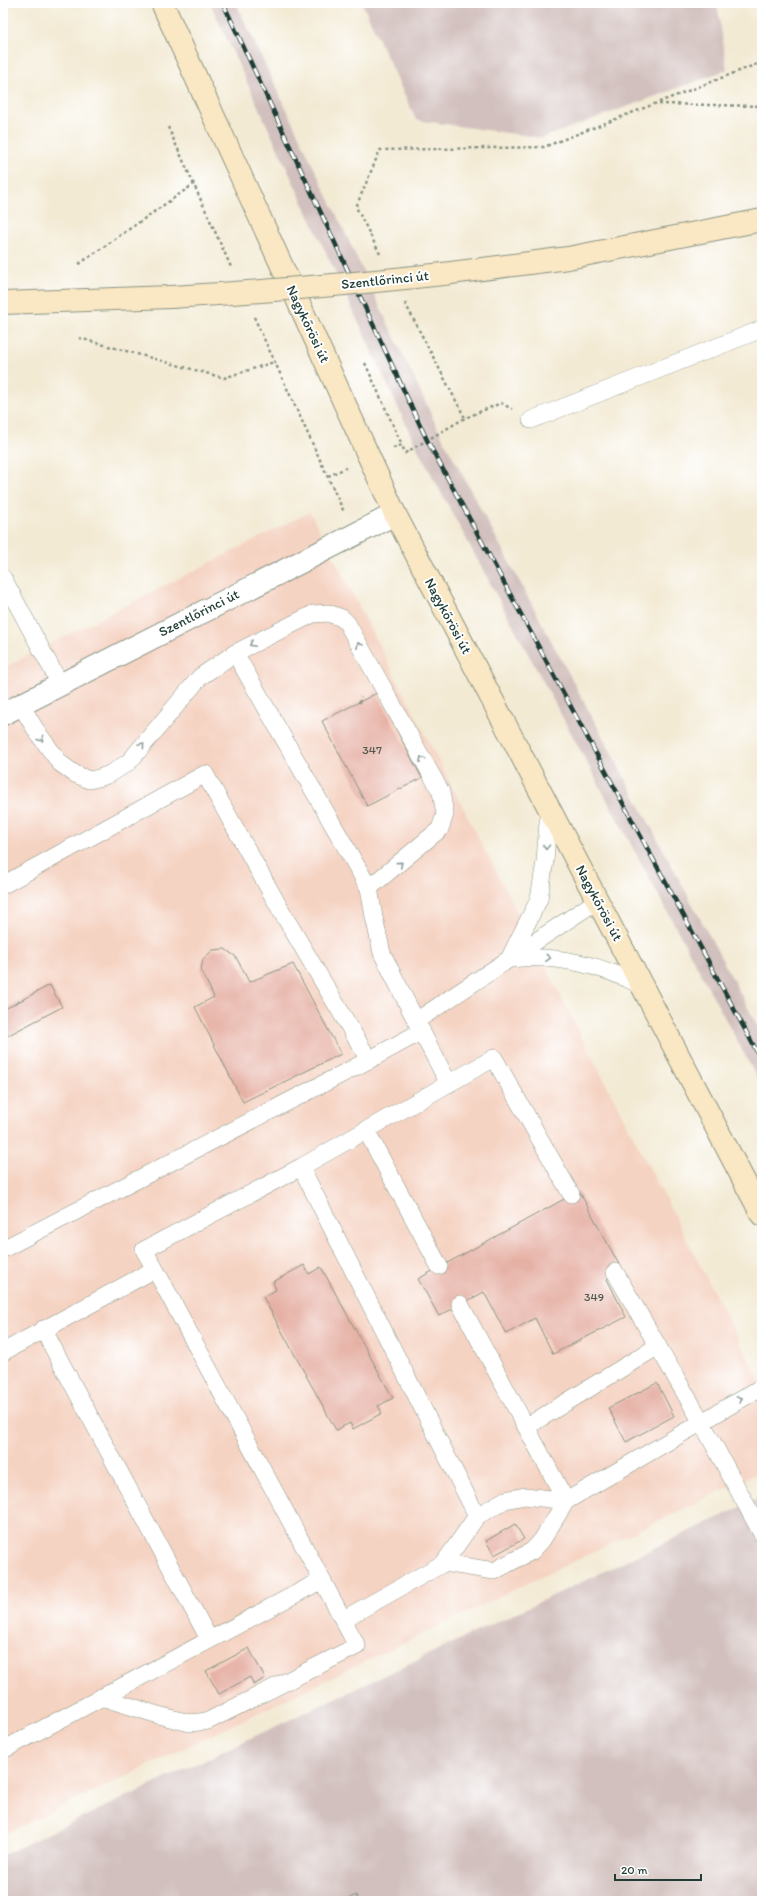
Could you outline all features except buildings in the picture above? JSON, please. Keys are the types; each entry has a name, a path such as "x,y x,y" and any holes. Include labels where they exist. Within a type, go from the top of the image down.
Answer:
{"main road":[{"name":"Nagykőrösi út","path":"162,3 395,514 762,1215"},
{"name":"Szentlőrinci út","path":"3,303 171,297 277,291 443,274 568,258 762,220"}],"street":[{"name":"Szentlőrinci út","path":"12,710 60,684 395,514"}],"lane":[{"path":"531,420 762,329"},
{"path":"3,578 60,684"},
{"path":"12,710 36,732 60,763 75,774 89,780 99,778 110,774 129,762 200,677 235,653 313,614 328,613 342,618 347,623 441,792 445,808 445,814 440,829 370,888"},
{"path":"235,653 370,888 374,917 382,953 449,1084"},
{"path":"3,885 205,774 283,914 369,1060"},
{"path":"509,960 531,917 538,899 545,862 549,809"},
{"path":"3,1249 369,1060 419,1026 509,960 598,900"},
{"path":"509,960 550,958 578,962 625,977 642,986"},
{"path":"101,1697 158,1715 190,1722 208,1721 357,1646 144,1250 301,1167 494,1058 571,1194"},
{"path":"366,1130 439,1266"},
{"path":"301,1167 477,1516"},
{"path":"3,1352 155,1269"},
{"path":"616,1272 701,1421 762,1534"},
{"path":"460,1304 566,1501"},
{"path":"43,1330 210,1639"},
{"path":"526,1427 658,1346"},
{"path":"444,1563 494,1571 532,1551 542,1540 566,1501 701,1421 762,1387"},
{"path":"344,1620 444,1563 477,1516 505,1500 525,1496 566,1501"},
{"path":"3,1750 322,1580"}],"path":[{"path":"381,256 356,207 380,150 544,148 757,64"},
{"path":"656,104 762,106"},
{"path":"168,127 232,268"},
{"path":"79,264 194,184"},
{"path":"403,298 465,418"},
{"path":"251,311 354,534"},
{"path":"79,338 224,378 274,362"},
{"path":"365,363 405,453 465,418 501,403 531,420"},
{"path":"328,476 402,445"}],"shaded area":[{"path":"210,3 236,3 440,433 762,1034 762,1087 416,446"},
{"path":"362,3 717,3 727,70 542,138 416,120"},
{"path":"310,512 762,1385 762,1471 3,1835 3,668"},
{"path":"762,1497 762,1901 3,1901 3,1855"}],"railway":[{"path":"223,3 427,440 762,1061"}]}
